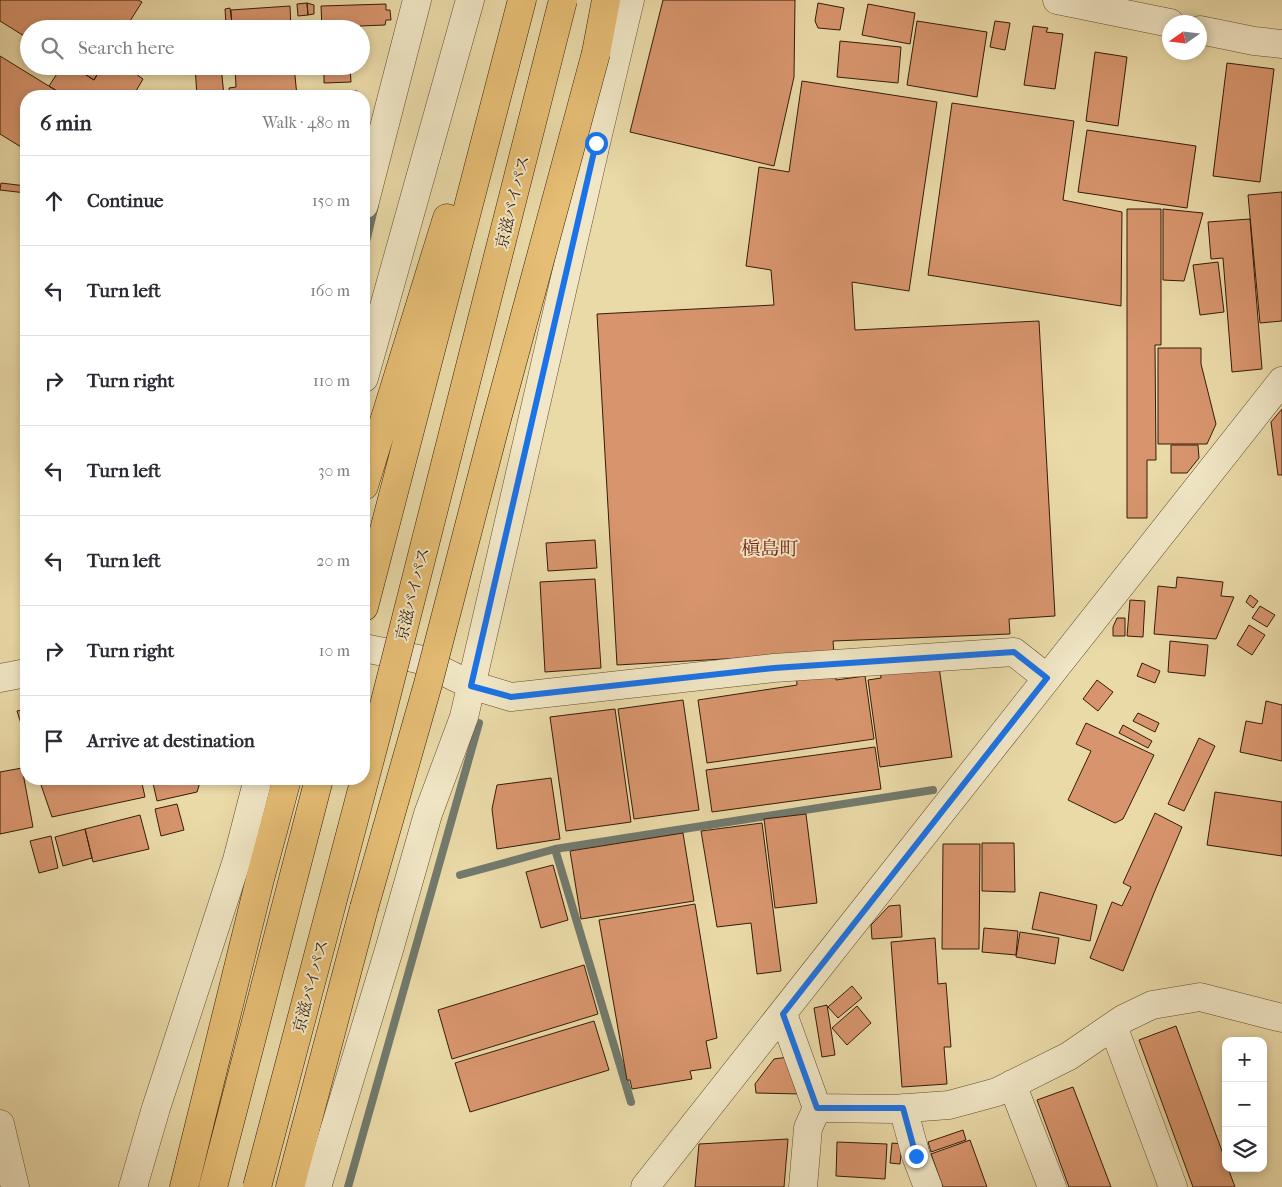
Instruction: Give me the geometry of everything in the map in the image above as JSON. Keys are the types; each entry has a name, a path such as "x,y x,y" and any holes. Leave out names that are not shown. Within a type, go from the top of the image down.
{"highway":[{"path":"370,467 453,198 509,0"},
{"path":"370,584 522,0"},
{"name":"京滋バイパス","path":"370,760 563,0"},
{"path":"290,1187 364,908 428,684 596,53 606,0"},
{"path":"184,1187 260,879 286,785"},
{"path":"213,1187 317,785"},
{"name":"京滋バイパス","path":"256,1187 363,785"},
{"path":"165,1187 168,1175 213,1069"}],"street":[{"path":"370,182 417,0"},
{"path":"370,357 470,0"},
{"path":"317,1187 428,814 464,717 630,0"},
{"path":"1057,0 1162,22"},
{"path":"1207,31 1254,41 1282,44"},
{"path":"645,1187 1282,381"},
{"path":"370,649 418,659 471,686 511,697 774,668 1014,652 1047,678"},
{"path":"0,678 20,674"},
{"path":"133,1187 156,1108 237,860 256,785"},
{"path":"817,1108 903,1108 949,1104 997,1092 1069,1056 1123,1019 1152,1005 1200,997 1282,1018"},
{"path":"783,1014 817,1108 808,1128 803,1187"},
{"path":"1113,1026 1173,1187"},
{"path":"1012,1084 1052,1187"},
{"path":"903,1108 916,1156 928,1187"},
{"path":"0,1124 14,1187"}],"building":[{"path":"0,0 138,0 142,2 131,20 20,20 20,33 0,21"},
{"path":"663,0 795,0 794,77 774,166 630,132"},
{"path":"307,3 308,15 298,16 297,4"},
{"path":"307,3 314,5 314,14 308,15"},
{"path":"818,3 844,8 840,30 818,28 815,21"},
{"path":"386,4 386,10 390,10 391,20 386,20 385,25 370,26 370,20 322,20 321,6"},
{"path":"868,4 915,13 910,44 862,35"},
{"path":"290,6 291,20 232,20 231,10"},
{"path":"230,8 232,20 226,20 225,9"},
{"path":"917,21 987,32 977,97 907,85"},
{"path":"995,21 1010,23 1005,50 990,47"},
{"path":"1033,26 1048,28 1046,32 1063,34 1055,89 1024,85"},
{"path":"840,41 901,47 898,83 837,77"},
{"path":"1095,52 1127,57 1118,126 1086,121"},
{"path":"0,56 20,68 20,75 31,75 55,90 20,90 20,146 0,134"},
{"path":"1227,63 1274,69 1260,182 1213,176"},
{"path":"56,75 86,75 94,80 97,75 137,75 143,79 137,90 55,90 49,86"},
{"path":"86,75 97,75 94,80"},
{"path":"196,75 222,75 223,90 197,90"},
{"path":"235,75 295,75 296,90 229,90 229,88 236,87"},
{"path":"324,75 351,75 351,82 324,83"},
{"path":"802,81 937,102 909,291 852,282 855,330 1039,321 1055,616 1009,619 1010,634 833,641 836,680 865,676 874,739 707,763 698,700 797,685 795,655 617,665 597,314 774,305 771,270 746,266 759,167 789,172"},
{"path":"952,103 1074,121 1063,200 1122,212 1121,306 928,275"},
{"path":"1087,130 1196,146 1187,208 1078,192"},
{"path":"1,183 20,185 20,192 0,190"},
{"path":"1282,192 1282,321 1260,323 1248,195"},
{"path":"1127,209 1161,209 1161,345 1155,345 1156,460 1147,460 1147,518 1127,518"},
{"path":"1163,209 1203,213 1184,281 1163,280"},
{"path":"1250,219 1262,369 1232,372 1223,258 1211,259 1208,222"},
{"path":"1218,262 1224,312 1200,315 1193,265"},
{"path":"1158,348 1201,348 1201,364 1216,424 1207,444 1158,444"},
{"path":"1282,409 1282,475 1278,475 1271,422"},
{"path":"1171,445 1198,445 1199,458 1187,473 1171,473"},
{"path":"595,540 597,568 548,571 546,543"},
{"path":"1177,577 1223,582 1221,596 1234,597 1216,639 1154,634 1158,586 1176,588"},
{"path":"595,579 601,668 545,672 540,582"},
{"path":"1250,595 1258,601 1253,608 1246,602"},
{"path":"1130,600 1145,601 1143,637 1127,636"},
{"path":"1260,606 1275,615 1267,627 1252,618"},
{"path":"1117,618 1125,618 1125,636 1113,636 1113,627"},
{"path":"1249,625 1265,635 1252,655 1237,645"},
{"path":"1170,641 1208,645 1205,676 1168,672"},
{"path":"938,660 952,757 880,767 868,680 881,678 880,668"},
{"path":"1142,663 1160,671 1155,683 1137,676"},
{"path":"1097,680 1113,692 1098,711 1083,699"},
{"path":"683,700 699,810 634,819 618,709"},
{"path":"1266,701 1282,705 1282,761 1240,752 1246,721 1262,724"},
{"path":"615,709 631,822 566,831 550,717"},
{"path":"1138,713 1159,723 1155,732 1133,721"},
{"path":"1086,723 1154,755 1123,819 1115,823 1068,800 1091,751 1076,744"},
{"path":"1123,725 1152,741 1148,748 1119,733"},
{"path":"1199,738 1215,746 1184,811 1168,804"},
{"path":"875,747 881,789 712,812 706,770"},
{"path":"20,768 20,785 25,785 33,827 0,834 0,772"},
{"path":"551,778 560,839 497,849 492,809 497,785"},
{"path":"41,785 142,785 145,797 52,817"},
{"path":"153,785 199,785 197,792 157,801"},
{"path":"1215,792 1282,802 1282,856 1207,845"},
{"path":"177,804 184,830 161,836 155,809"},
{"path":"1155,813 1182,827 1123,971 1090,958 1112,902 1122,906 1131,887 1123,883"},
{"path":"806,814 817,903 775,908 764,819"},
{"path":"140,815 149,849 93,862 85,829"},
{"path":"762,823 781,971 757,974 751,923 717,927 701,831"},
{"path":"85,829 92,858 63,866 55,837"},
{"path":"683,833 694,901 581,919 570,851"},
{"path":"51,836 58,868 39,873 30,841"},
{"path":"982,843 1014,843 1015,892 982,891"},
{"path":"943,844 980,844 979,949 942,949"},
{"path":"553,865 568,920 541,928 526,872"},
{"path":"1040,892 1097,905 1090,941 1032,929"},
{"path":"695,904 717,1038 706,1041 711,1068 690,1071 692,1079 632,1089 630,1080 627,1080 599,920"},
{"path":"900,905 902,937 872,939 871,925 889,906"},
{"path":"984,928 1018,931 1016,955 982,952"},
{"path":"1020,932 1059,938 1055,964 1016,957"},
{"path":"935,938 938,984 946,983 951,1047 944,1047 947,1084 902,1087 891,942"},
{"path":"584,965 598,1014 452,1059 438,1010"},
{"path":"852,986 862,998 838,1018 828,1007"},
{"path":"827,1005 835,1055 822,1057 814,1008"},
{"path":"857,1006 871,1023 847,1045 832,1028"},
{"path":"594,1021 609,1070 470,1112 455,1063"},
{"path":"1176,1026 1222,1151 1222,1172 1229,1172 1235,1187 1193,1187 1139,1040"},
{"path":"788,1057 801,1094 756,1093 755,1084 774,1059"},
{"path":"1073,1087 1111,1187 1069,1187 1037,1100"},
{"path":"963,1130 966,1140 931,1152 928,1142"},
{"path":"788,1139 784,1187 695,1187 699,1144"},
{"path":"970,1140 987,1187 943,1187 931,1154"},
{"path":"837,1142 887,1144 885,1179 836,1176"},
{"path":"892,1143 902,1144 900,1164 890,1163"}],"waterway":[{"path":"370,225 375,205"},
{"path":"348,1187 479,723"},
{"path":"460,875 555,849 933,790"},
{"path":"555,849 631,1102"}],"district":[{"name":"槇島町","path":"770,548"}],"route":[{"path":"596,143 471,686 511,697 774,668 1014,652 1047,678 783,1014 817,1108 903,1108 916,1156"}]}
